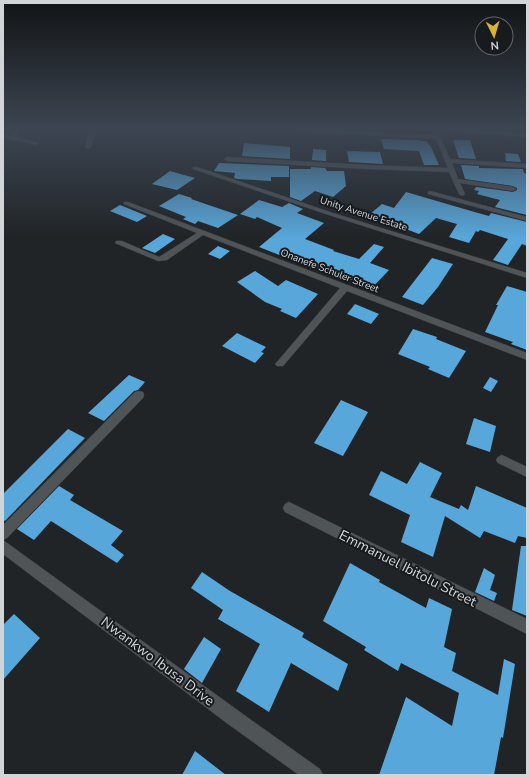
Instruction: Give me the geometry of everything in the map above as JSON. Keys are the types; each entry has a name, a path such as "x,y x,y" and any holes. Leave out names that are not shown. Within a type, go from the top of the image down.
{"street":[{"path":"338,165 450,170"},
{"path":"448,165 462,194"},
{"path":"516,165 527,166"},
{"name":"Unity Avenue Estate","path":"194,168 338,216 527,276"},
{"path":"455,180 513,189"},
{"path":"430,193 527,219"},
{"name":"Onanefe Schuler Street","path":"126,202 527,357"},
{"path":"119,243 158,259 164,258 203,232"},
{"path":"280,364 346,287"},
{"path":"3,534 139,395"},
{"path":"502,460 527,472"},
{"name":"Emmanuel Ibitolu Street","path":"289,508 527,627"},
{"name":"Nwankwo Ibusa Drive","path":"3,546 234,718 314,775"}],"building":[{"path":"218,165 289,166 289,177 271,177 271,181 237,179 234,178 235,173 214,171"},
{"path":"461,165 479,166 479,168 523,169 524,173 527,174 527,215 495,207 500,200 477,194 479,191 474,190 476,187 513,192 517,190 517,188 513,186 465,179"},
{"path":"311,167 325,168 327,171 344,171 346,186 333,197 315,191 301,201 290,197 290,169 311,169"},
{"path":"170,171 195,178 177,190 152,184"},
{"path":"406,192 489,216 491,213 527,222 527,246 522,244 508,265 493,260 508,239 480,230 478,232 476,231 469,243 449,237 457,224 436,218 419,234 390,223 392,221 370,214 382,204 394,208"},
{"path":"179,194 238,215 218,228 198,221 195,224 183,219 186,217 159,206"},
{"path":"259,200 282,207 289,203 303,209 297,213 324,223 305,239 334,250 333,251 359,259 374,244 384,247 370,263 389,270 372,288 334,273 333,275 302,264 259,247 282,228 257,217 255,219 240,214"},
{"path":"120,205 147,216 137,222 110,211"},
{"path":"163,234 175,239 155,253 142,248"},
{"path":"218,246 230,251 220,259 208,254"},
{"path":"432,258 453,264 438,287 423,305 402,297"},
{"path":"255,271 278,286 286,280 318,294 296,318 280,311 282,309 265,302 237,282"},
{"path":"507,286 527,292 527,350 511,344 513,342 485,332 498,305 496,305"},
{"path":"355,304 379,314 371,324 347,314"},
{"path":"413,329 437,337 436,339 466,351 449,378 428,369 430,367 398,354"},
{"path":"237,333 266,347 261,352 264,353 255,363 222,346"},
{"path":"129,375 145,382 104,421 88,413"},
{"path":"490,377 498,381 491,392 483,388"},
{"path":"341,400 368,412 343,456 314,443"},
{"path":"474,418 496,426 490,452 466,444"},
{"path":"68,429 85,438 5,521 3,520 3,494"},
{"path":"420,462 442,473 430,497 459,509 461,505 468,510 476,486 527,508 527,538 518,536 515,543 484,531 480,538 445,516 433,557 401,542 410,515 369,495 381,471 407,484"},
{"path":"59,486 74,495 70,500 123,531 111,545 124,555 117,563 51,521 34,540 17,529"},
{"path":"521,546 527,546 527,616 512,610"},
{"path":"350,563 380,580 379,582 426,608 429,598 452,609 444,647 456,653 452,671 498,695 504,659 515,664 503,738 501,737 494,775 379,775 406,697 452,726 459,693 401,663 398,671 364,650 366,647 323,621"},
{"path":"484,568 495,575 490,590 497,593 494,601 475,592"},
{"path":"202,572 230,591 304,633 302,637 348,664 338,691 291,663 269,712 236,691 260,644 218,619 223,610 191,588"},
{"path":"14,614 40,638 3,680 3,625"},
{"path":"204,637 221,649 202,683 184,669"},
{"path":"195,751 226,775 182,775"}]}
